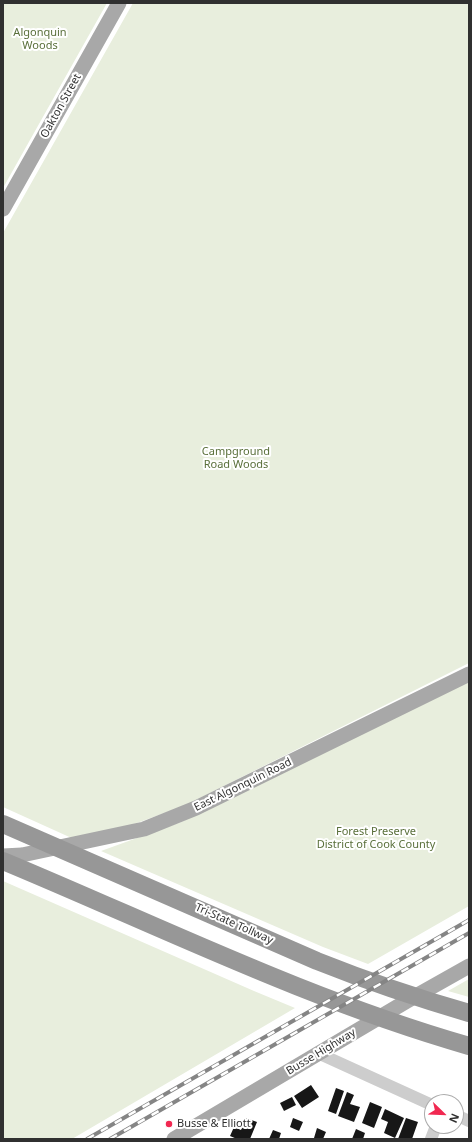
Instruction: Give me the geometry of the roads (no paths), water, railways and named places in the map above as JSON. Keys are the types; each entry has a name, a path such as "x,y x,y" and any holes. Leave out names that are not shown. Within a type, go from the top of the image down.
{"highway":[{"name":"Tri-State Tollway","path":"3,824 317,961 394,989 469,1012"},
{"path":"3,861 283,981 360,1011 439,1038 469,1046"}],"main road":[{"name":"Oakton Street","path":"3,209 119,3"},
{"name":"East Algonquin Road","path":"3,856 22,855 144,829 196,808 469,674"},
{"name":"Busse Highway","path":"174,1139 469,966"}],"street":[{"path":"320,1054 424,1100"}],"railway":[{"path":"87,1139 469,920"},
{"path":"110,1139 469,933"}],"place":[{"name":"Busse & Elliott","path":"169,1124"}],"park label":[{"name":"Algonquin Woods","path":"40,39"},
{"name":"Campground Road Woods","path":"236,458"},
{"name":"Forest Preserve District of Cook County","path":"376,838"}]}
